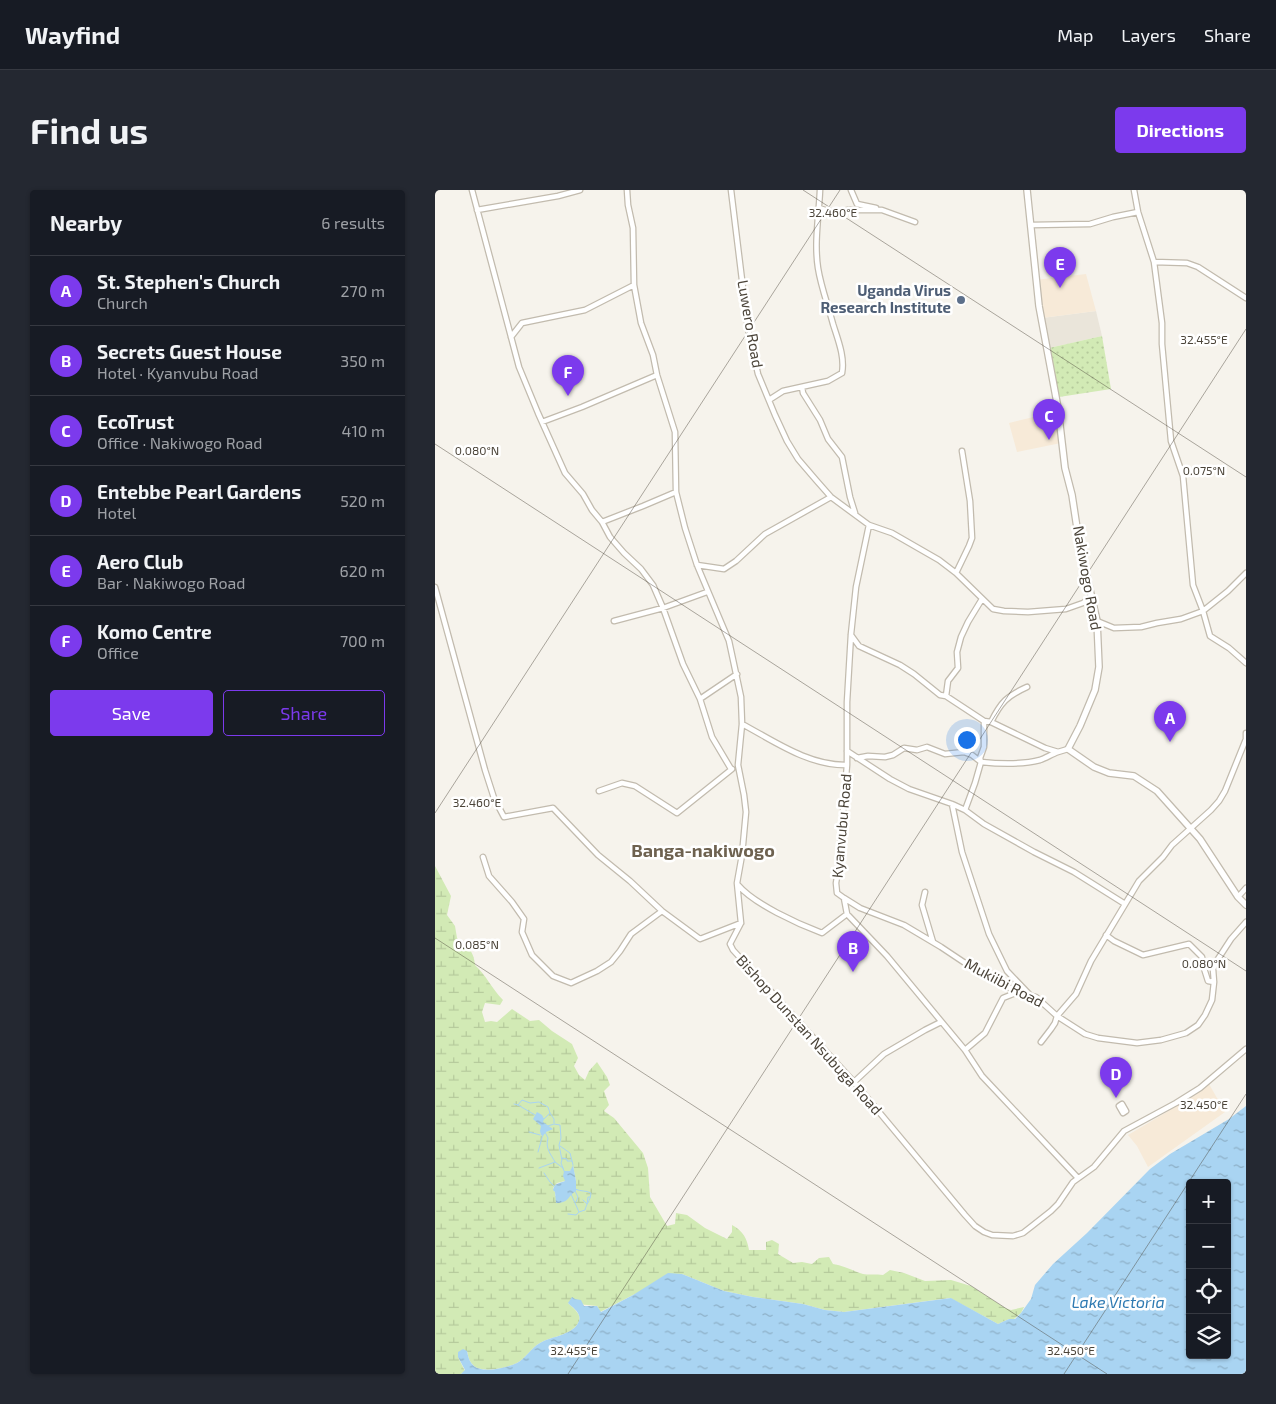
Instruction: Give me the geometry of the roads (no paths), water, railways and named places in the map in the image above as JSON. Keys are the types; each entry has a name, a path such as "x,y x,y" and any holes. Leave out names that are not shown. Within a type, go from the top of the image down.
{"street":[{"path":"472,190 526,387 565,473 583,494 610,537 641,569 653,585 683,664 700,699 712,737 731,769"},
{"path":"477,210 558,196 580,190"},
{"path":"435,587 485,770 494,798 504,816 553,808 598,855 630,881 662,911 700,939 741,923 737,883 746,812 738,766 742,724 741,697 729,641 707,592 697,564 676,492 675,432 657,375 653,355 641,323 634,286 633,228 627,190"},
{"name":"Luwero Road","path":"731,190 751,348 758,374 775,415 798,459 831,497 869,525 892,533 939,560 956,573 993,609 1028,612 1066,609 1083,603 1091,597"},
{"path":"769,400 783,391 828,381 842,373 843,364 839,342 821,283 818,266 817,239 820,190"},
{"path":"851,190 857,204 882,210 915,222"},
{"name":"Nakiwogo Road","path":"1027,190 1039,306 1058,408 1065,468 1097,621 1099,668 1095,690 1068,749"},
{"path":"1134,190 1138,212 1154,262 1162,323 1162,344 1171,441 1183,476 1193,585 1203,611 1209,636 1229,648 1246,663"},
{"path":"819,208 834,213 848,210 882,210"},
{"path":"1032,225 1090,224 1138,212"},
{"path":"1154,262 1187,263 1198,267 1246,298"},
{"path":"511,336 522,323 585,310 634,286"},
{"path":"542,422 657,375"},
{"path":"802,388 803,393 820,420 827,439 843,457 855,514"},
{"path":"956,573 972,538 970,501 962,451"},
{"path":"602,522 676,492"},
{"path":"697,564 724,569 736,561 765,534 831,497"},
{"name":"Kyanvubu Road","path":"847,914 844,898 837,892 836,883 847,765 847,702 851,634 856,587 869,525"},
{"path":"1097,621 1114,628 1141,627 1181,619 1203,611 1246,574"},
{"path":"614,621 663,608 707,592"},
{"path":"945,696 948,681 958,668 957,652 961,637 982,599"},
{"path":"851,634 859,646 900,665 939,695 945,696 984,721 991,722 1045,748 1058,752"},
{"path":"700,699 737,674"},
{"path":"991,722 997,710 1012,694 1027,687"},
{"path":"965,810 981,762 980,758 984,747 984,721"},
{"path":"742,724 817,761 831,765 847,765"},
{"path":"1041,1042 1051,1029 1057,1016 1076,994 1091,961 1139,881 1163,857 1172,844 1219,801 1225,791 1246,739 1246,732"},
{"path":"857,758 868,756 885,757 893,755 904,748 917,750 927,747 945,754 964,752 981,762 999,764 1041,760 1068,749 1094,766 1109,773 1134,776 1150,785 1200,839 1238,897 1246,904"},
{"path":"847,751 909,789 965,810 984,824 1075,872 1125,904"},
{"path":"599,791 622,783 635,786 677,813 731,769 738,766"},
{"path":"952,804 962,852 989,934 1007,971 1030,996"},
{"path":"483,857 489,876 524,919 522,932 532,955 553,976 571,983 611,962 631,934 662,911"},
{"path":"737,883 758,901 822,933 847,914 887,956 965,1050 982,1076 1078,1178"},
{"path":"1238,897 1246,888"},
{"path":"925,892 922,905 933,942"},
{"name":"Mukiibi Road","path":"844,898 859,908 904,925 983,976 1036,998 1057,1016 1077,1029 1098,1038 1137,1043 1161,1040 1185,1033 1198,1025 1205,1016 1212,1000 1213,969 1217,959 1246,922"},
{"name":"Bishop Dunstan Nsubuga Road","path":"741,923 730,944 733,950 854,1082 975,1226 993,1235 1013,1236 1023,1233 1051,1211 1078,1178 1094,1167 1124,1131 1200,1088 1246,1049"},
{"path":"1106,935 1114,941 1143,954 1189,944 1202,956 1208,980 1214,982"},
{"path":"965,1050 985,1033 1003,998 1018,992"},
{"path":"854,1082 884,1054 941,1022"}],"water":[{"name":"Lake Victoria","path":"1246,1106 1246,1374 461,1374 465,1370 458,1357 458,1352 463,1349 467,1351 468,1357 477,1368 488,1370 512,1365 520,1361 540,1343 568,1332 576,1326 580,1318 576,1310 568,1303 572,1297 581,1300 584,1306 597,1306 601,1312 668,1273 682,1274 724,1291 803,1304 825,1310 844,1312 951,1298 998,1324 1009,1319 1015,1319 1031,1299 1035,1285 1053,1264 1087,1233 1150,1169 1170,1154 1229,1119"},
{"path":"537,1112 542,1115 543,1122 553,1129 546,1132 543,1136 540,1131 541,1126 533,1119"},
{"path":"573,1165 576,1191 566,1201 556,1203 553,1190 557,1184 565,1181 564,1171 570,1171"}],"waterway":[{"path":"518,1105 522,1100 530,1103 539,1102 548,1107 550,1113 544,1119"},
{"path":"514,1104 535,1115"},
{"path":"550,1113 554,1123"},
{"path":"548,1126 560,1125 561,1138 559,1145 563,1168"},
{"path":"529,1132 540,1135"},
{"path":"545,1132 548,1138 548,1148 555,1162"},
{"path":"538,1152 543,1134"},
{"path":"560,1146 570,1153 572,1161"},
{"path":"562,1158 572,1161 573,1165"},
{"path":"539,1168 555,1162 564,1171"},
{"path":"544,1173 554,1186"},
{"path":"575,1189 591,1193 585,1210 579,1212"},
{"path":"575,1191 578,1197 576,1202"},
{"path":"568,1214 576,1215 579,1212 571,1194"},
{"path":"583,1200 587,1204 588,1197 590,1197"}],"place":[{"name":"Aero Club","path":"1060,288"},
{"name":"Uganda Virus Research Institute","path":"961,300"},
{"name":"Komo Centre","path":"568,396"},
{"name":"EcoTrust","path":"1049,440"},
{"name":"St. Stephen's Church","path":"1170,742"},
{"name":"Secrets Guest House","path":"853,972"},
{"name":"Entebbe Pearl Gardens","path":"1116,1098"}],"district":[{"name":"Banga-nakiwogo","path":"703,851"}]}
